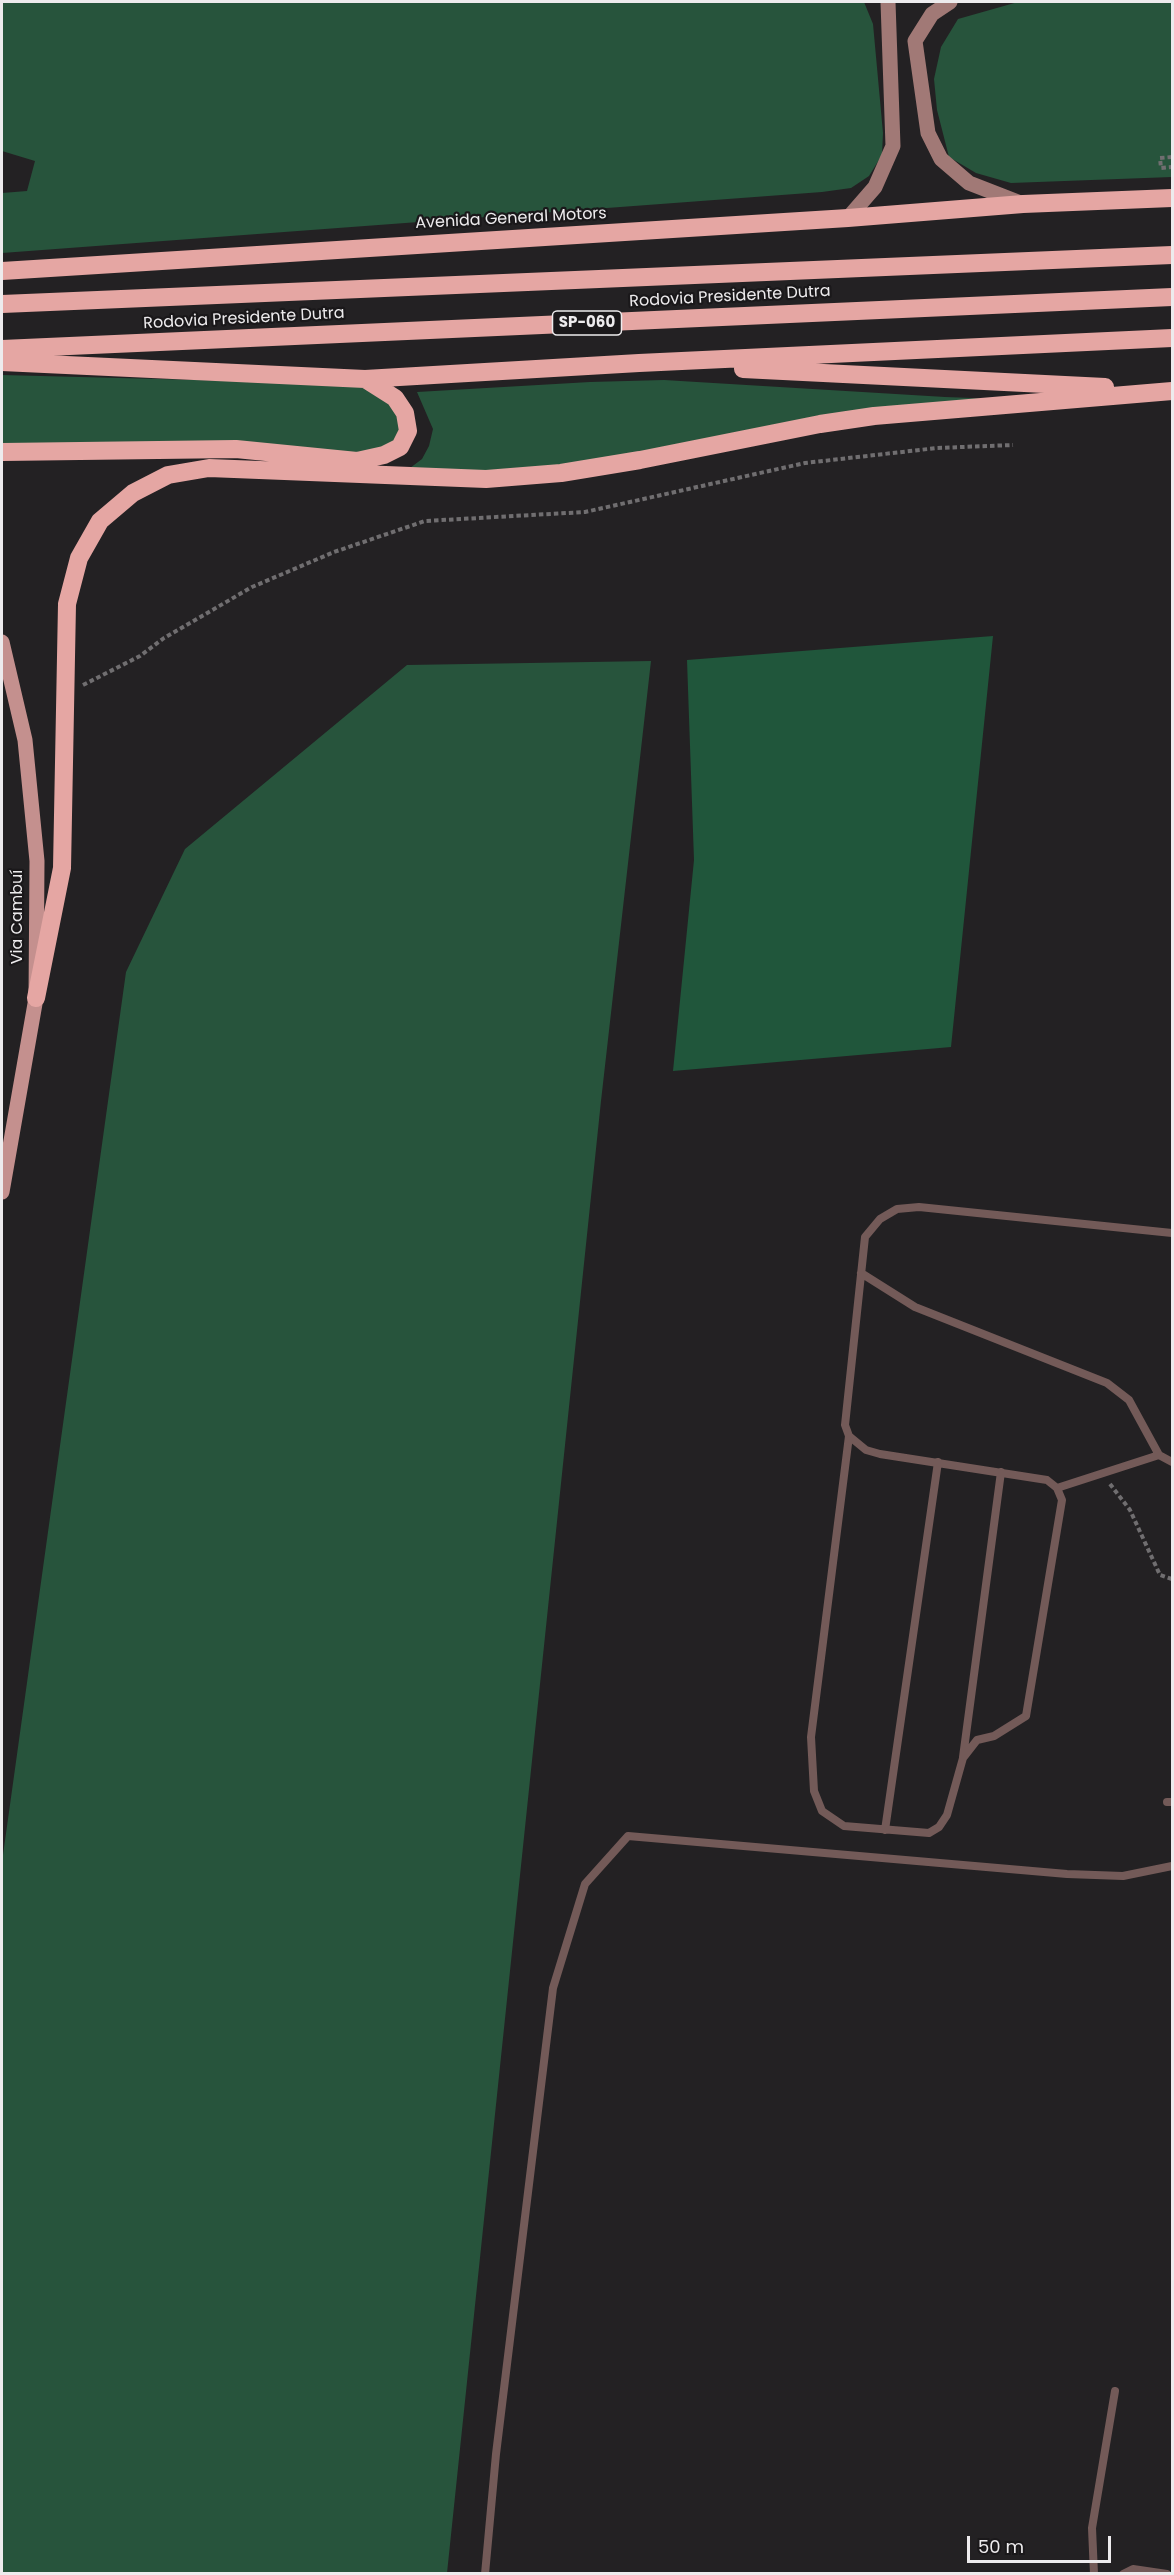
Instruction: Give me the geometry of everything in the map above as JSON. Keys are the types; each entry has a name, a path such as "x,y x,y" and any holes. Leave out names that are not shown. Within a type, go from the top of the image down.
{"highway":[{"name":"Avenida General Motors","path":"2,271 848,218 1023,204 1173,198"},
{"name":"Rodovia Presidente Dutra","path":"2,304 1173,255"},
{"name":"Rodovia Presidente Dutra","path":"2,349 1173,297"},
{"path":"2,362 366,379 639,363 1173,338"},
{"path":"639,363 1173,391"},
{"path":"2,452 236,449 357,461 384,455 400,447 408,431 405,413 395,398 366,379"},
{"path":"36,998 62,868 67,604 79,558 100,521 133,493 168,475 209,468 486,479 539,474 640,460 820,424 874,416 1173,391"}],"main road":[{"path":"950,2 932,14 915,41 928,133 941,159 969,183 1023,204"},
{"path":"848,218 875,187 893,146 885,5"},
{"name":"Via Cambuí","path":"2,642 25,740 37,861 36,998 2,1192"}],"lane":[{"path":"963,1758 977,1740 994,1736 1026,1716 1062,1500 1058,1488 1047,1480 866,1450 855,1444 849,1436 845,1425 865,1237 880,1219 897,1209 919,1207 1173,1233"},
{"path":"861,1274 915,1307 1107,1383 1129,1400 1160,1455 1173,1462"},
{"path":"849,1436 811,1737 814,1791 822,1811 844,1826 929,1833 939,1827 947,1815 963,1758 1001,1472"},
{"path":"1058,1488 1160,1455"},
{"path":"885,1830 938,1462"},
{"path":"485,2574 496,2454 553,1988 585,1884 628,1836 1067,1874 1123,1876 1173,1866"},
{"path":"1094,2574 1092,2528 1115,2391"},
{"path":"1123,2574 1133,2569 1167,2574"}],"path":[{"path":"1173,157 1160,158 1161,168 1173,167"},
{"path":"66,693 140,656 164,638 252,586 334,552 425,521 585,512 805,463 937,448 1013,445"},
{"path":"1103,1474 1130,1510 1160,1575 1173,1579"}],"green space":[{"path":"2,2 864,2 873,24 883,133 882,155 869,176 851,188 822,192 2,253 2,193 27,191 35,161 2,151"},
{"path":"1018,2 1172,2 1172,177 1011,183 976,173 949,157 937,110 934,79 941,47 958,19"},
{"path":"2,375 314,383 365,379 395,398 408,431 384,455 2,445"},
{"path":"664,380 1026,400 629,459 484,476 410,468 422,459 429,446 433,429 417,392"},
{"path":"993,636 951,1047 673,1071 694,860 687,660"},
{"path":"651,661 601,1101 447,2573 2,2573 2,1862 126,972 185,849 407,665"}]}
